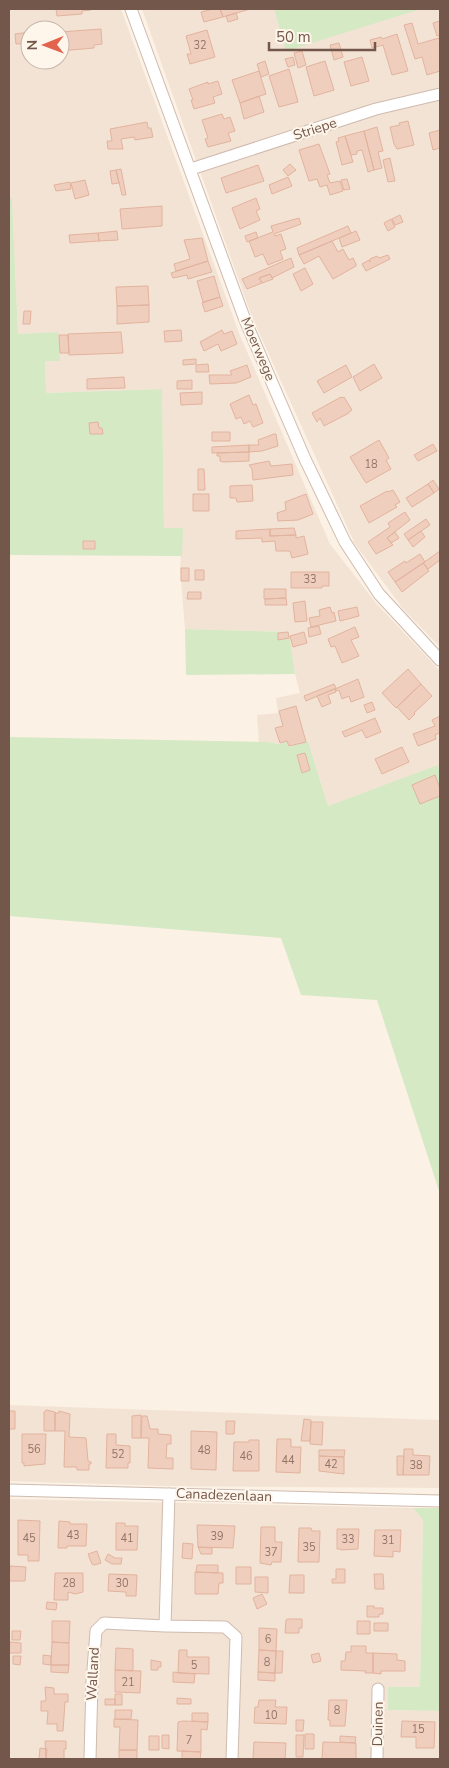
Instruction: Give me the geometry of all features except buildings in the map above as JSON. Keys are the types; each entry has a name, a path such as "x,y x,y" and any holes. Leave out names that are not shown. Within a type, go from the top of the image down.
{"street":[{"name":"Moerwege","path":"131,9 245,320 305,460 345,542 379,594 440,660"},
{"name":"Striepe","path":"191,169 376,109 440,94"},
{"name":"Canadezenlaan","path":"9,1490 440,1501"},
{"path":"165,1626 169,1494"},
{"name":"Walland","path":"90,1759 92,1682 96,1631 104,1623 225,1627 236,1637 232,1759"},
{"name":"Duinen","path":"377,1759 378,1689"}],"shaded area":[{"path":"9,9 121,9 239,333 330,544 376,603 440,671 440,773 438,766 328,806 308,741 288,747 286,742 280,744 259,742 257,715 278,713 276,698 300,693 295,674 289,632 185,629 180,568 183,528 164,528 162,389 46,393 45,361 58,332 18,334 12,199 9,199"},
{"path":"142,9 274,9 286,50 421,9 440,9 440,647 404,610 355,544 252,317"},
{"path":"9,1405 440,1420 440,1488 166,1486 9,1481"},
{"path":"9,1499 413,1508 423,1519 420,1687 388,1710 440,1711 440,1759 9,1759"}],"green space":[{"path":"274,9 421,9 286,51"},
{"path":"12,198 18,334 58,332 60,361 45,361 46,393 162,389 164,528 183,528 182,556 9,555 9,199"},
{"path":"185,629 289,632 295,674 186,675"},
{"path":"9,737 266,742 279,744 287,742 289,747 308,741 328,806 438,765 440,773 440,1194 377,1000 301,995 281,938 9,916"},
{"path":"413,1508 440,1508 440,1711 388,1710 388,1687 420,1687 423,1520"}]}
